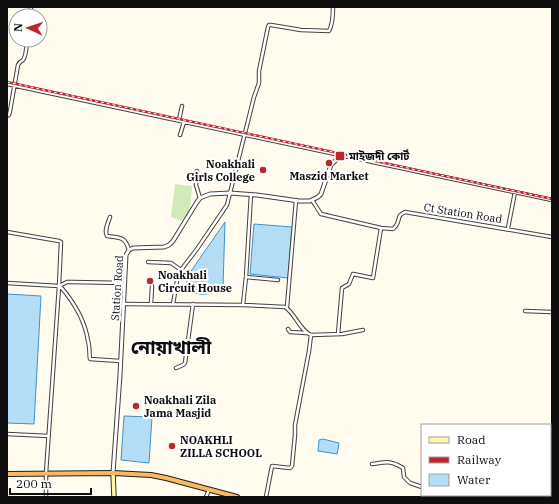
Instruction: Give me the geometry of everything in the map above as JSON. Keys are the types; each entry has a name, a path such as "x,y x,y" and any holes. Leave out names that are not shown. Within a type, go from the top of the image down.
{"highway":[{"path":"7,474 112,473 151,475 237,497"}],"main road":[{"path":"112,473 114,497"}],"street":[{"path":"173,304 177,281 181,270 227,205 254,97 259,83 259,71 268,26 271,25 301,30 329,31 331,27 333,7"},
{"path":"7,116 10,112 18,64 24,59 26,48"},
{"path":"7,84 552,200"},
{"path":"179,120 182,106"},
{"path":"180,135 184,122"},
{"path":"197,171 196,185 200,198 210,194 230,193 310,201 321,194 331,166 340,156"},
{"path":"508,228 515,192"},
{"path":"243,304 251,194"},
{"name":"Station Road","path":"112,473 126,256 129,250 133,248 164,247 169,245 200,198"},
{"path":"266,497 272,466 290,468 292,466 295,425 309,351 310,337 286,307 296,200"},
{"path":"312,200 321,214 381,228 373,278 353,274 349,284 342,288 338,334"},
{"name":"Ct Station Road","path":"381,228 392,229 398,224 398,218 401,214 405,212 552,236"},
{"path":"110,217 106,230 107,236 124,239 129,250"},
{"path":"7,232 60,241 59,286 46,473 46,497"},
{"path":"148,262 171,263 181,270"},
{"path":"246,277 278,280"},
{"path":"7,283 59,286 67,282 125,283"},
{"path":"59,286 81,316 88,340 90,359 120,361"},
{"path":"151,304 152,286"},
{"path":"124,304 243,304 286,307"},
{"path":"176,368 184,363 193,304"},
{"path":"525,311 552,312"},
{"path":"288,329 290,332 306,333"},
{"path":"310,337 363,330"},
{"path":"7,434 49,436"},
{"path":"372,464 390,462 398,465 403,468 404,477 410,483 421,487"},
{"path":"206,497 209,489"}],"green space":[{"path":"175,184 192,186 190,211 182,221 171,217"}],"water":[{"path":"225,222 223,287 218,291 202,294 198,294 187,289 187,277"},
{"path":"254,224 292,227 288,278 250,274"},
{"path":"7,294 41,296 34,424 7,423"},
{"path":"124,416 152,417 149,463 121,460"},
{"path":"323,439 339,443 337,454 318,451 319,440"}],"railway":[{"path":"7,82 552,199"}],"place":[{"name":"মাইজদী কোর্ট","path":"340,156"},
{"name":"Maszid Market","path":"329,163"},
{"name":"Noakhali Girls College","path":"263,170"},
{"name":"Noakhali Circuit House","path":"150,281"},
{"name":"Noakhali Zila Jama Masjid","path":"136,406"},
{"name":"NOAKHLI ZILLA SCHOOL","path":"172,446"}],"district":[{"name":"নোয়াখালী","path":"171,347"}]}
